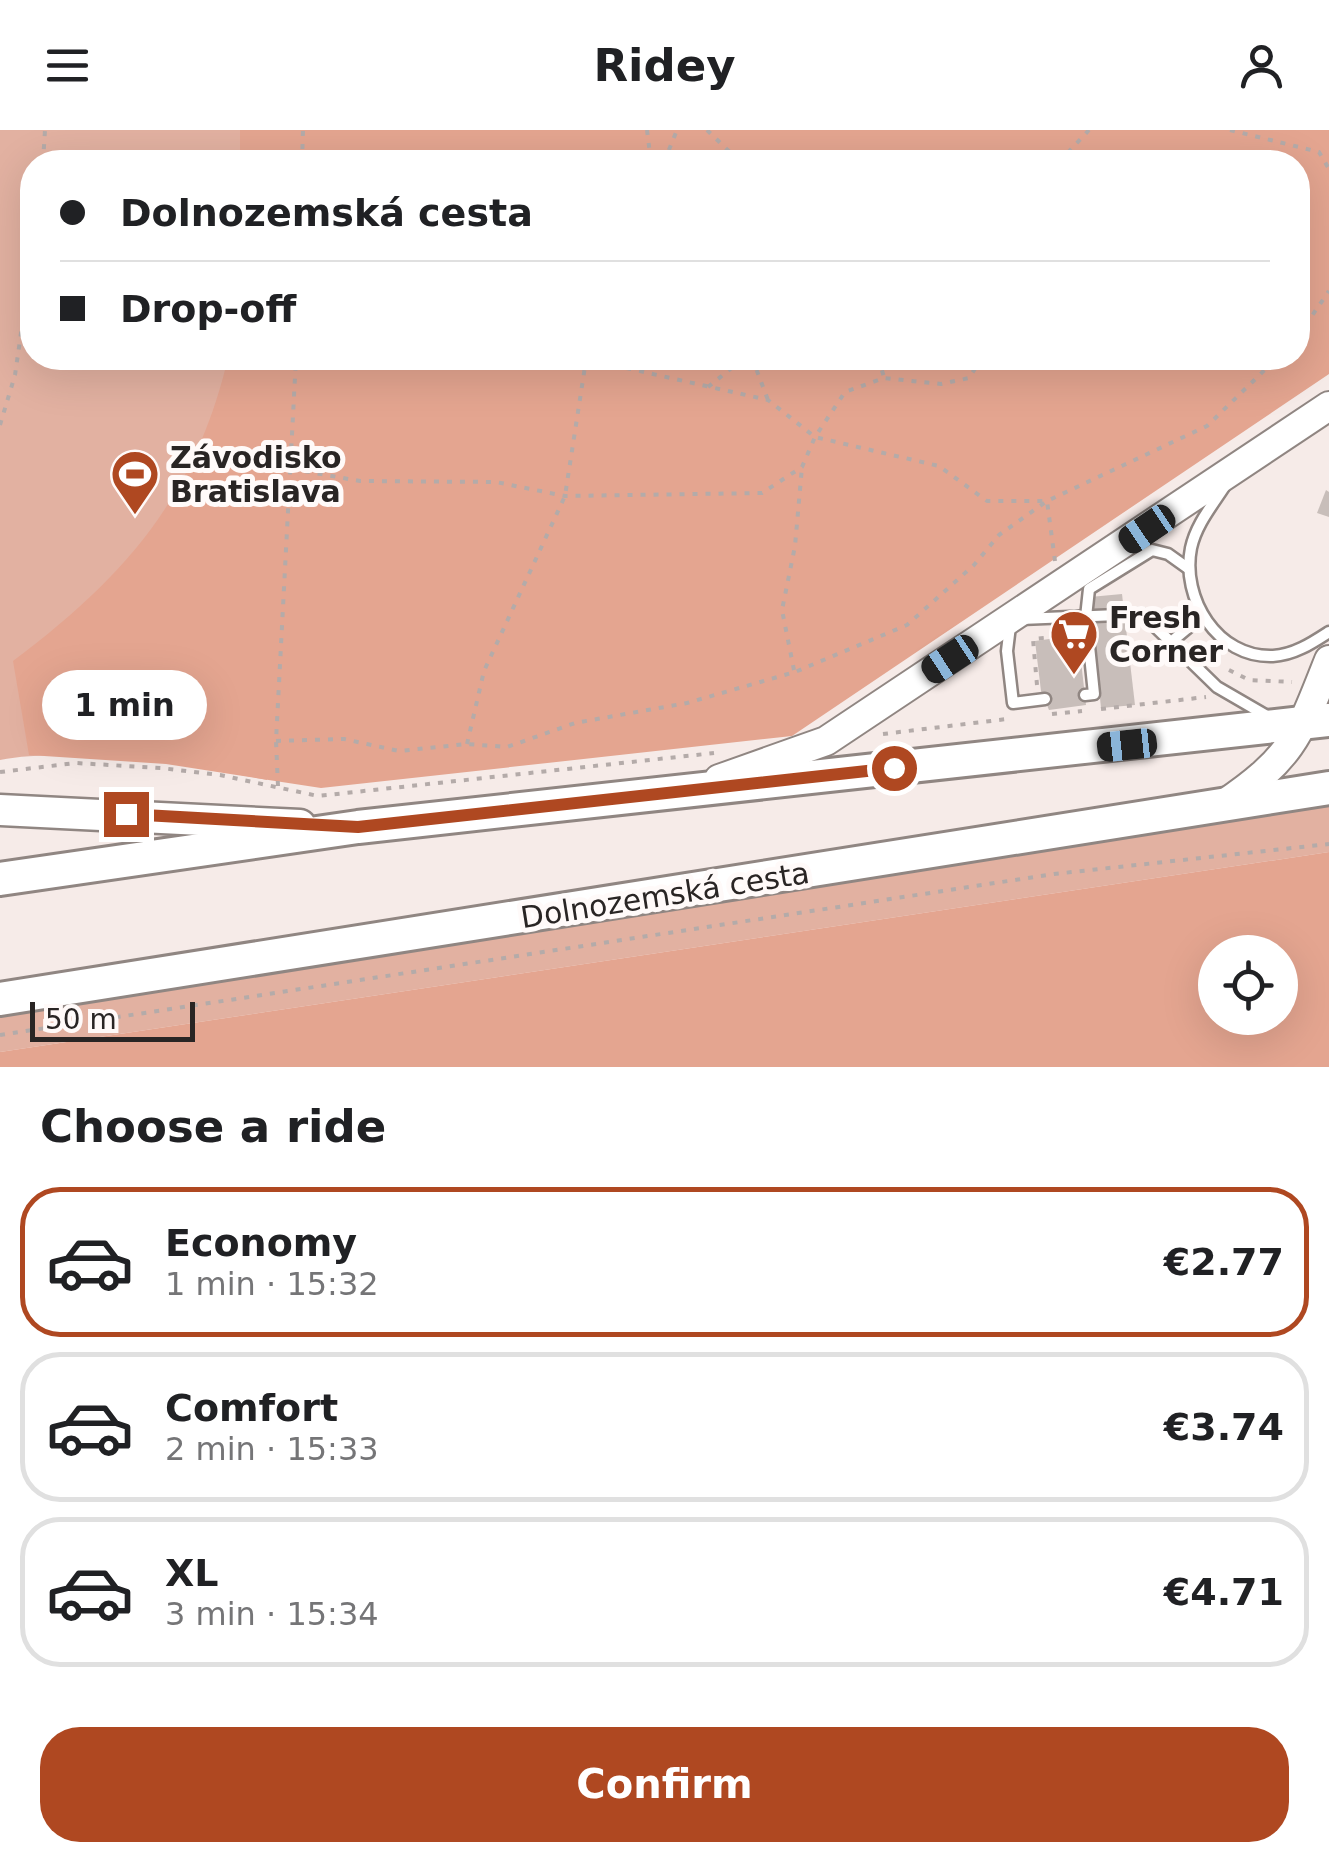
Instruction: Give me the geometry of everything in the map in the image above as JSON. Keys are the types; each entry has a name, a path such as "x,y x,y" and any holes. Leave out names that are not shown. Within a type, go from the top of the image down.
{"main road":[{"path":"0,878 358,827 696,787 1304,724"},
{"name":"Dolnozemská cesta","path":"0,999 1329,788"},
{"path":"0,810 358,827"}],"street":[{"path":"696,787 826,740 1329,406"},
{"path":"1218,808 1274,768 1304,724 1324,672"}],"lane":[{"path":"1236,470 1201,522 1189,569 1202,616 1230,642 1270,656 1297,650 1329,632"},
{"path":"1084,695 1094,694 1086,617 1089,588 1138,556 1161,552 1189,569"},
{"path":"1042,700 1014,703 1007,652 1011,619 1142,614 1217,687 1266,715 1304,724"},
{"path":"1171,642 1202,616"}],"path":[{"path":"707,130 729,150"},
{"path":"1070,150 1089,130"},
{"path":"1230,130 1319,152 1329,169"},
{"path":"1310,319 1329,291"},
{"path":"0,425 15,376 20,341"},
{"path":"278,786 276,741 296,370"},
{"path":"467,744 484,671 565,496 583,370"},
{"path":"636,370 768,400 815,437 939,466 987,500 1047,501"},
{"path":"708,387 729,370"},
{"path":"757,370 768,400"},
{"path":"882,370 884,378"},
{"path":"795,672 782,610 795,546 802,467 815,437 845,392 884,378 941,384 969,378 974,370"},
{"path":"276,741 344,738 400,751 467,744 508,747 575,722 686,703 795,672 908,625 974,565 999,536 1047,501 1208,426 1265,370"},
{"path":"292,469 360,481 496,482 565,496 762,493 802,467"},
{"path":"1047,501 1058,588"},
{"path":"1042,700 1032,639 1079,634"},
{"path":"1229,670 1250,680 1324,672"},
{"path":"0,772 76,762 220,775 318,796 729,752"},
{"path":"0,1035 1054,874 1329,844"}],"shaded area":[{"name":"Závodisko Bratislava","path":"0,130 283,130 282,150 20,150 20,370 275,370 267,780 169,763 97,756 0,760"},
{"path":"240,130 1329,130 1329,374 792,736 321,788 166,764 29,755 13,661 89,598 150,530 196,452 225,370 1310,370 1310,150 240,150"},
{"path":"1329,803 1329,852 0,1052 0,1014"},
{"path":"1329,852 1329,1067 0,1067 0,1052"}],"building":[{"path":"1326,490 1329,492 1329,517 1317,513"},
{"path":"1122,594 1135,705 1101,708 1090,597"},
{"path":"1078,635 1086,705 1049,710 1041,691 1035,641"}],"place":[{"name":"Závodisko Bratislava","path":"135,516"},
{"name":"Fresh Corner","path":"1074,676"}],"route":[{"path":"126,814 242,824 358,827 894,768"}]}
